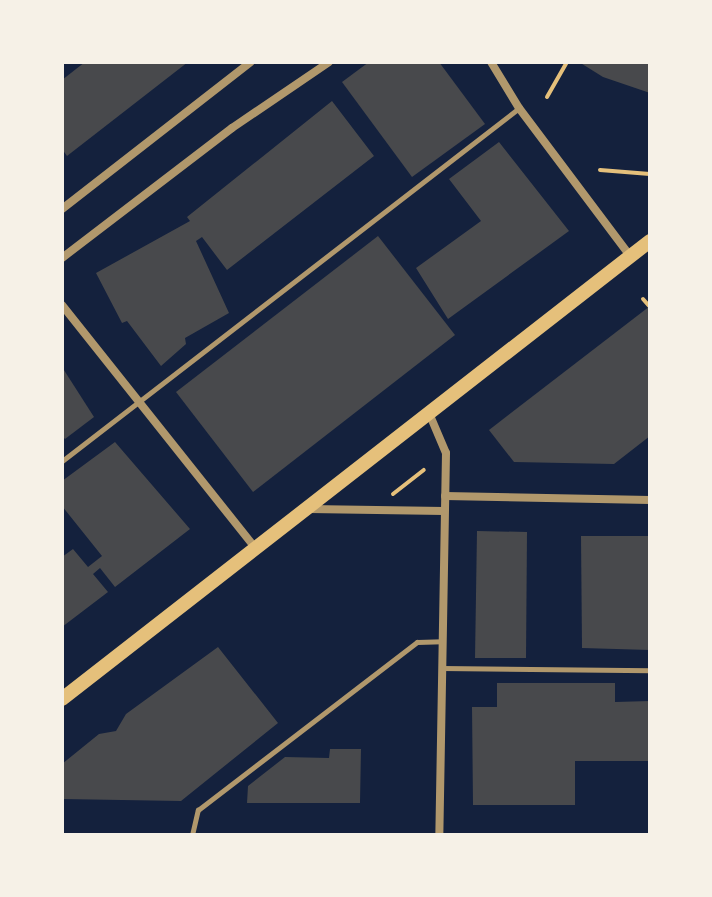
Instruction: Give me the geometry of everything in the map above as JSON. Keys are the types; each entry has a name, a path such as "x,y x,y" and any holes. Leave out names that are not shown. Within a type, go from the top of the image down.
{"main road":[{"path":"62,699 650,241"}],"street":[{"path":"62,209 251,62"},
{"path":"62,258 232,128 329,62"},
{"path":"491,62 519,108 630,256"},
{"path":"62,305 255,548"},
{"path":"429,413 446,453 439,835"},
{"path":"445,496 650,500"},
{"path":"307,509 444,511"}],"lane":[{"path":"62,461 519,108"},
{"path":"192,835 198,810 417,642 442,641"},
{"path":"441,668 650,670"}],"path":[{"path":"547,97 567,62"},
{"path":"600,170 650,174"},
{"path":"643,299 649,306"},
{"path":"391,496 424,470"}],"building":[{"path":"85,62 188,62 67,156 62,149 62,80"},
{"path":"369,62 439,62 485,124 412,177 342,82"},
{"path":"579,62 650,62 650,93 603,77"},
{"path":"332,101 374,156 227,270 202,237 196,241 229,313 185,338 186,344 161,366 127,321 122,323 96,273 190,221 187,217"},
{"path":"499,142 569,231 448,319 416,268 481,221 449,179"},
{"path":"378,236 455,335 253,492 176,392"},
{"path":"650,306 650,436 614,464 514,462 489,430"},
{"path":"62,367 94,417 65,439 62,436"},
{"path":"115,442 190,529 115,587 100,568 93,574 108,592 62,627 62,557 73,549 88,567 102,556 62,506 62,481"},
{"path":"477,531 527,532 526,658 475,658"},
{"path":"581,536 650,536 650,650 582,648"},
{"path":"218,647 278,723 181,801 62,799 62,764 99,734 116,731 126,714"},
{"path":"497,683 615,683 615,702 650,701 650,761 575,761 575,805 473,805 472,707 497,707"},
{"path":"330,749 361,749 360,803 247,803 248,786 285,757 329,758"}]}
